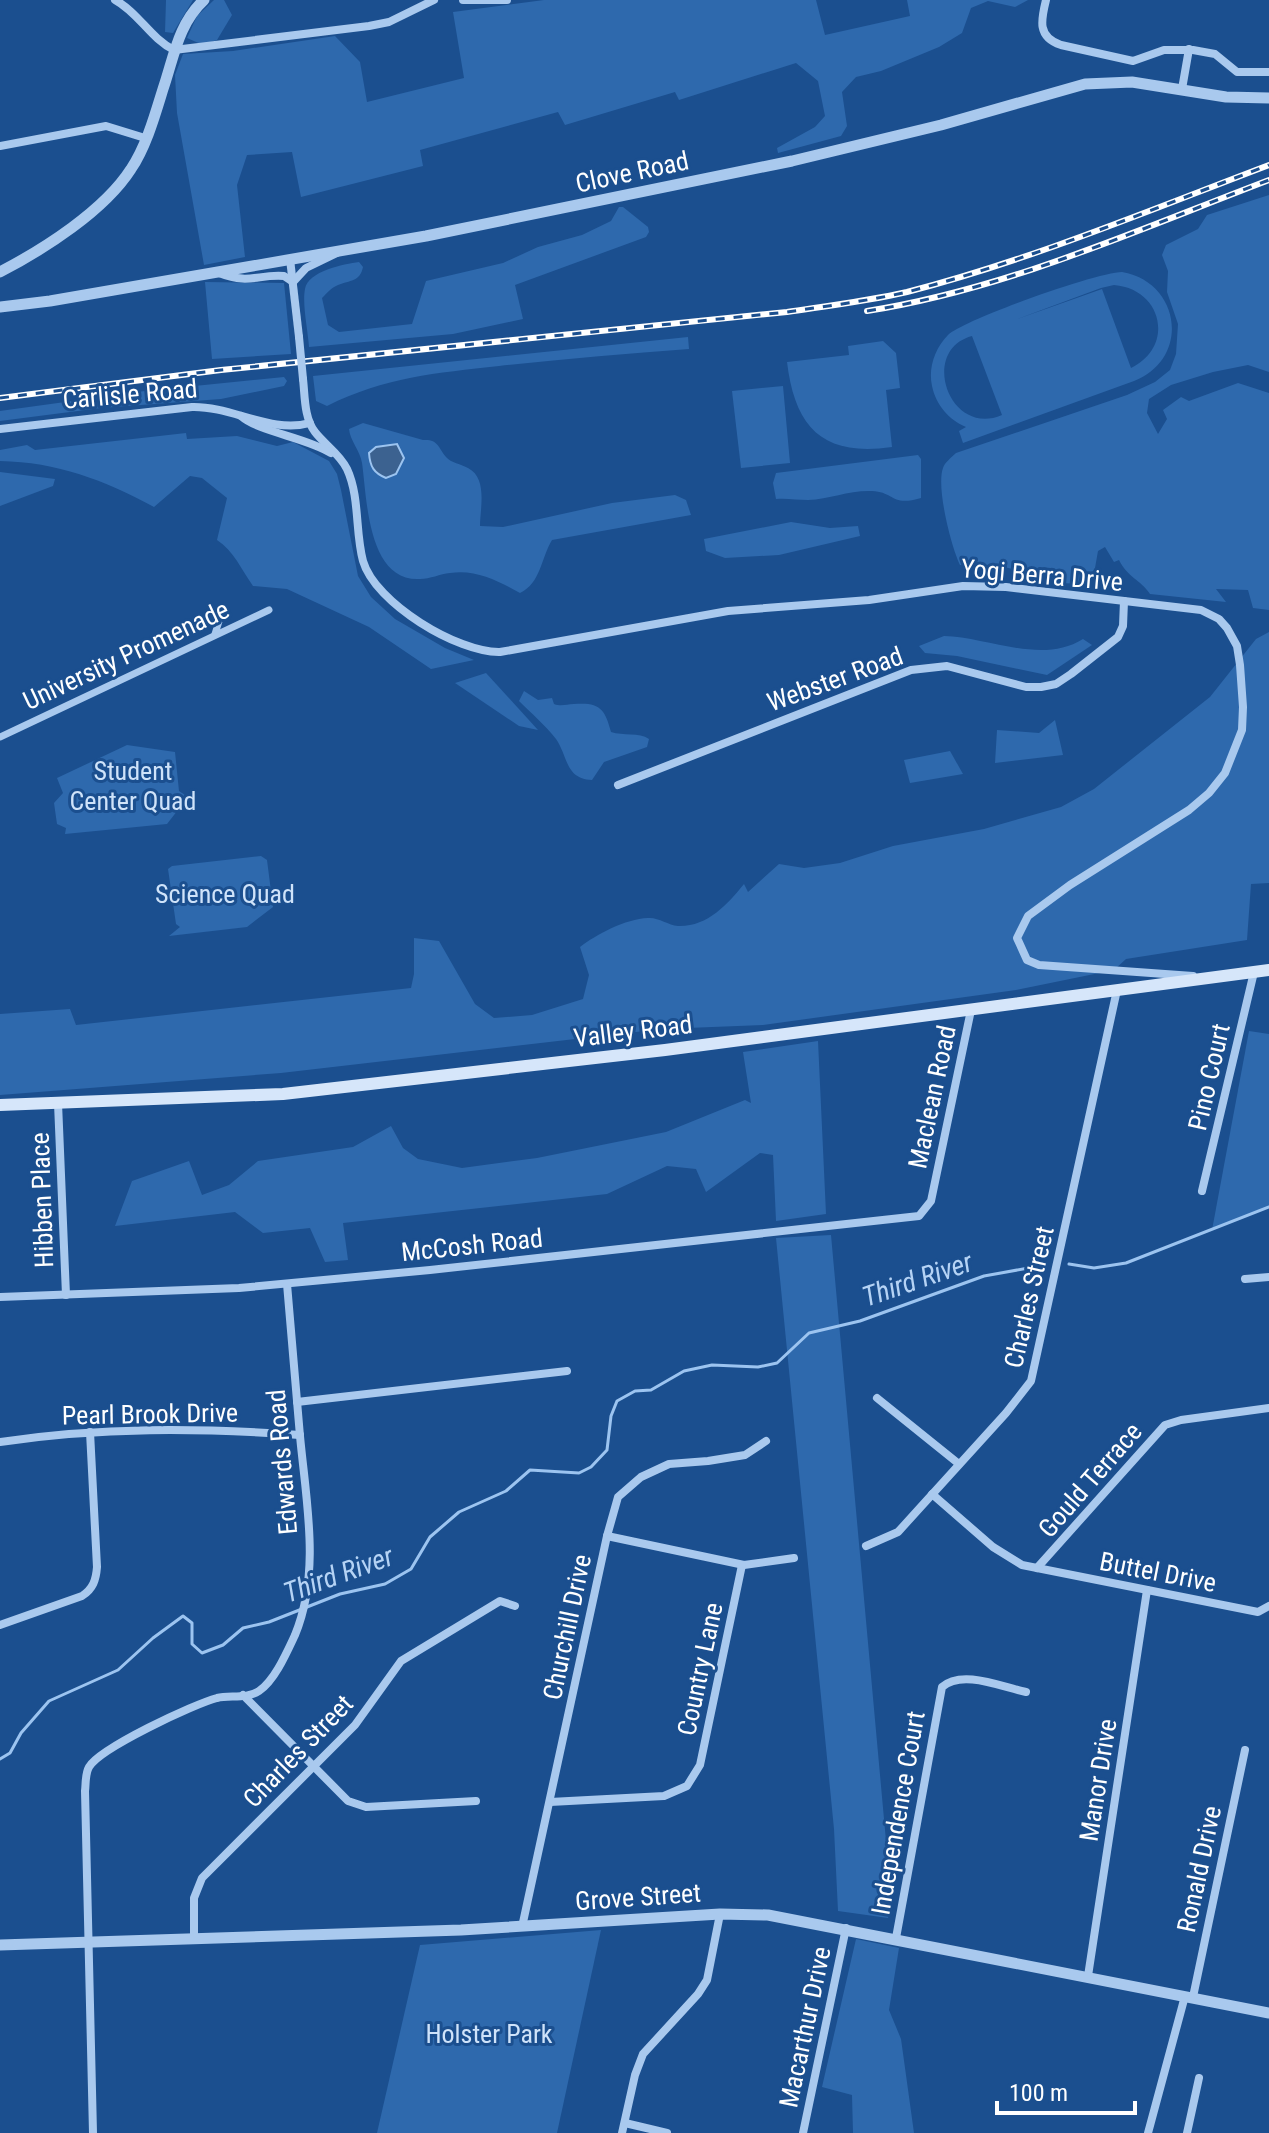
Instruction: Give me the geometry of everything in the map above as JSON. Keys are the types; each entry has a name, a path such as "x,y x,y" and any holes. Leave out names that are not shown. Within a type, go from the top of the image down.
{"main road":[{"name":"Valley Road","path":"0,1105 283,1094 665,1050 1269,970"}],"street":[{"path":"115,0 141,20 159,42 174,50 369,26 389,22 434,0"},
{"path":"0,272 47,244 101,202 133,167 186,21 204,0"},
{"path":"463,0 507,0"},
{"path":"1046,0 1041,26 1052,42 1133,61 1164,50 1189,49 1215,54 1237,72 1269,72"},
{"path":"1182,89 1189,49"},
{"name":"Clove Road","path":"0,307 50,301 520,218 839,151 1085,84 1116,81 1226,97 1269,98"},
{"path":"0,146 106,126 145,138"},
{"path":"293,282 306,268 340,250"},
{"path":"290,259 310,423"},
{"path":"215,272 234,279 284,276 293,282"},
{"name":"Carlisle Road","path":"0,429 205,406 289,427 310,423"},
{"path":"237,413 250,424 314,444 343,463"},
{"name":"Yogi Berra Drive","path":"310,423 343,463 351,483 363,560 375,584 401,609 473,649 500,652 728,611 869,600 963,586 1006,587 1201,610 1213,615 1227,628 1237,646 1243,707 1242,730 1235,752 1218,783 1200,801 1070,885 1028,916 1017,938 1027,960 1039,965 1211,978"},
{"name":"Webster Road","path":"618,785 911,670 947,666 1026,687 1056,684 1118,637 1123,626 1124,601"},
{"name":"University Promenade","path":"0,737 269,610"},
{"path":"214,635 220,618"},
{"name":"Pino Court","path":"1202,1191 1254,972"},
{"name":"Charles Street","path":"866,1546 898,1532 1031,1381 1117,990"},
{"name":"Maclean Road","path":"933,1192 971,1010"},
{"name":"Hibben Place","path":"58,1103 66,1295"},
{"name":"McCosh Road","path":"0,1297 287,1284 919,1216 928,1207 933,1192"},
{"path":"1245,1279 1269,1277"},
{"name":"Edwards Road","path":"89,1942 85,1791 89,1767 107,1750 215,1698 255,1693 267,1683 293,1639 307,1596 310,1548 287,1284"},
{"path":"297,1402 567,1371"},
{"path":"877,1398 959,1464"},
{"name":"Gould Terrace","path":"1037,1568 1165,1425 1269,1408"},
{"name":"Pearl Brook Drive","path":"0,1442 90,1432 183,1429 300,1435"},
{"path":"0,1625 82,1596 94,1584 97,1567 90,1432"},
{"name":"Churchill Drive","path":"522,1927 618,1497 641,1477 669,1464 745,1455 766,1441"},
{"name":"Buttel Drive","path":"932,1494 1014,1563 1258,1612 1269,1606"},
{"path":"607,1536 742,1565 794,1558"},
{"name":"Country Lane","path":"550,1802 664,1796 680,1790 692,1779 700,1765 742,1565"},
{"name":"Manor Drive","path":"1088,1976 1147,1590"},
{"name":"Charles Street","path":"194,1939 194,1898 202,1878 367,1711 401,1661 500,1601 515,1606"},
{"name":"Independence Court","path":"896,1938 942,1687 951,1680 966,1679 1026,1692"},
{"path":"243,1695 341,1796 360,1806 476,1801"},
{"name":"Ronald Drive","path":"1148,2133 1189,1996 1245,1750"},
{"path":"667,2133 624,2128 635,2075 643,2054 707,1980 720,1914"},
{"name":"Grove Street","path":"0,1945 522,1927 720,1914 768,1915 1269,2013"},
{"name":"Macarthur Drive","path":"803,2133 846,1928"},
{"path":"89,1942 93,2133"},
{"path":"1187,2133 1199,2078"}],"green space":[{"path":"166,0 193,0 173,33 165,32"},
{"path":"214,0 224,0 232,15 217,40 203,45 187,38 197,16"},
{"path":"544,0 816,0 825,35 910,16 907,0 1028,0 1015,7 988,1 971,8 962,33 939,47 881,71 856,77 842,92 847,126 841,136 778,153 777,148 815,127 825,116 818,81 796,63 679,100 675,92 565,125 558,112 420,150 423,166 301,197 292,152 247,155 237,185 245,257 204,265 177,113 175,75 183,54 233,51 335,36 360,62 367,102 464,78 453,12"},
{"path":"1269,195 1269,372 1248,365 1171,385 1149,399 1147,413 1158,434 1167,419 1163,410 1181,397 1189,401 1238,383 1269,393 1269,610 1253,608 1248,590 1216,589 1226,602 1150,594 1119,560 1114,562 1105,547 1098,551 1095,568 1087,582 1076,584 999,566 960,565 949,531 941,488 943,468 947,462 956,453 1127,395 1155,382 1170,370 1176,354 1178,324 1167,292 1168,271 1162,255 1166,245 1198,229 1207,215"},
{"path":"619,207 648,227 646,237 515,285 523,319 453,334 309,347 304,295 308,283 319,273 359,262 363,267 357,278 336,286 322,298 328,325 339,332 412,324 426,281 503,263 538,247 582,235 611,221"},
{"path":"1122,272 1142,279 1157,290 1167,305 1172,322 1171,339 1164,356 1152,370 1134,381 963,443 959,431 966,427 944,411 932,386 932,365 943,340 959,328 1004,308","holes":["1114,285 1131,289 1144,297 1153,307 1157,320 1158,334 1154,347 1145,359 1131,368 1102,289 1012,321 1101,288","972,336 1002,415 983,419 968,414 955,404 947,389 944,373 947,357 956,344"]},
{"path":"205,282 284,283 291,354 212,359"},
{"path":"688,337 689,349 432,374 369,388 327,406 316,401 313,376"},
{"path":"883,341 896,353 900,388 886,390 892,447 868,449 831,442 817,433 797,405 787,362 849,355 848,346"},
{"path":"284,377 287,381 284,386 221,399 101,408 0,421 0,411 145,391"},
{"path":"783,386 790,463 741,468 732,391"},
{"path":"363,423 432,441 448,459 474,473 482,494 480,526 503,527 612,503 675,495 686,500 691,515 552,540 536,577 520,593 478,574 460,572 420,579 402,576 389,567 373,535 362,463 349,429"},
{"path":"186,433 187,439 237,436 277,446 293,442 329,461 337,474 358,576 371,597 395,619 445,648 474,660 431,669 369,627 287,589 253,586 233,555 217,540 227,498 202,478 190,476 154,507 80,474 41,465 0,461 0,450 27,445 35,450"},
{"path":"918,455 921,459 921,498 904,501 872,491 808,500 776,499 773,483 776,473"},
{"path":"0,472 55,479 53,486 0,506"},
{"path":"791,522 830,528 858,526 860,536 779,555 725,558 706,551 704,539"},
{"path":"1269,632 1269,883 1251,884 1247,940 1126,959 1114,970 1016,990 763,1025 662,1029 281,1073 0,1095 0,1014 70,1009 76,1025 411,988 414,938 439,941 475,1004 494,1018 532,1015 583,999 589,975 580,947 621,924 648,918 678,926 698,923 723,907 744,884 748,892 779,864 804,868 840,863 893,846 984,829 1061,807 1094,789 1210,697 1256,639"},
{"path":"944,636 1033,650 1050,650 1083,639 1092,645 1047,675 957,656 925,653 919,646"},
{"path":"486,673 538,730 519,726 455,683"},
{"path":"524,691 538,700 552,698 557,705 596,706 604,713 611,732 645,737 649,739 647,747 604,762 592,780 583,779 568,766 552,734 519,701"},
{"path":"1055,720 1063,755 995,763 997,730 1039,733"},
{"name":"Student Center Quad","path":"127,745 175,752 179,791 188,797 167,824 65,834 66,828 57,824 54,803 63,793 57,778"},
{"path":"950,751 963,774 910,783 904,760"},
{"name":"Science Quad","path":"261,856 267,860 273,907 247,927 169,936 180,927 176,924 168,869 172,866"},
{"path":"1249,1031 1269,1034 1269,1207 1212,1230"},
{"path":"818,1041 826,1214 776,1221 773,1155 760,1153 706,1192 696,1169 667,1166 607,1194 343,1223 348,1260 325,1262 310,1228 263,1233 235,1212 115,1226 132,1181 189,1161 202,1195 229,1185 258,1161 353,1147 391,1126 403,1148 418,1159 462,1168 537,1158 666,1132 745,1100 751,1103 743,1052"},
{"path":"831,1235 887,1852 895,1891 888,1918 838,1911 834,1829 776,1238"},
{"name":"Holster Park","path":"601,1930 557,2133 377,2133 420,1945"},
{"path":"856,1939 899,1948 889,2010 901,2039 914,2133 853,2133 852,2095 822,2087"}],"shaded area":[{"path":"397,444 404,458 396,474 386,478 373,469 369,453 376,447"}],"waterway":[{"name":"Third River","path":"1069,1264 1094,1268 1126,1263 1269,1207"},
{"name":"Third River","path":"0,1759 10,1753 21,1733 49,1701 118,1670 183,1616 192,1623 192,1644 202,1653 223,1645 243,1628 269,1622 340,1594 385,1584 411,1569 430,1537 459,1512 506,1491 530,1470 579,1473 591,1467 607,1450 611,1416 617,1401 635,1391 651,1390 684,1371 712,1365 758,1367 777,1363 809,1333 860,1321 984,1276 1045,1265"}],"railway":[{"path":"0,398 221,370 787,312 877,298 953,279 1045,250 1269,165"},
{"path":"867,311 919,301 1021,273 1269,180"}]}
